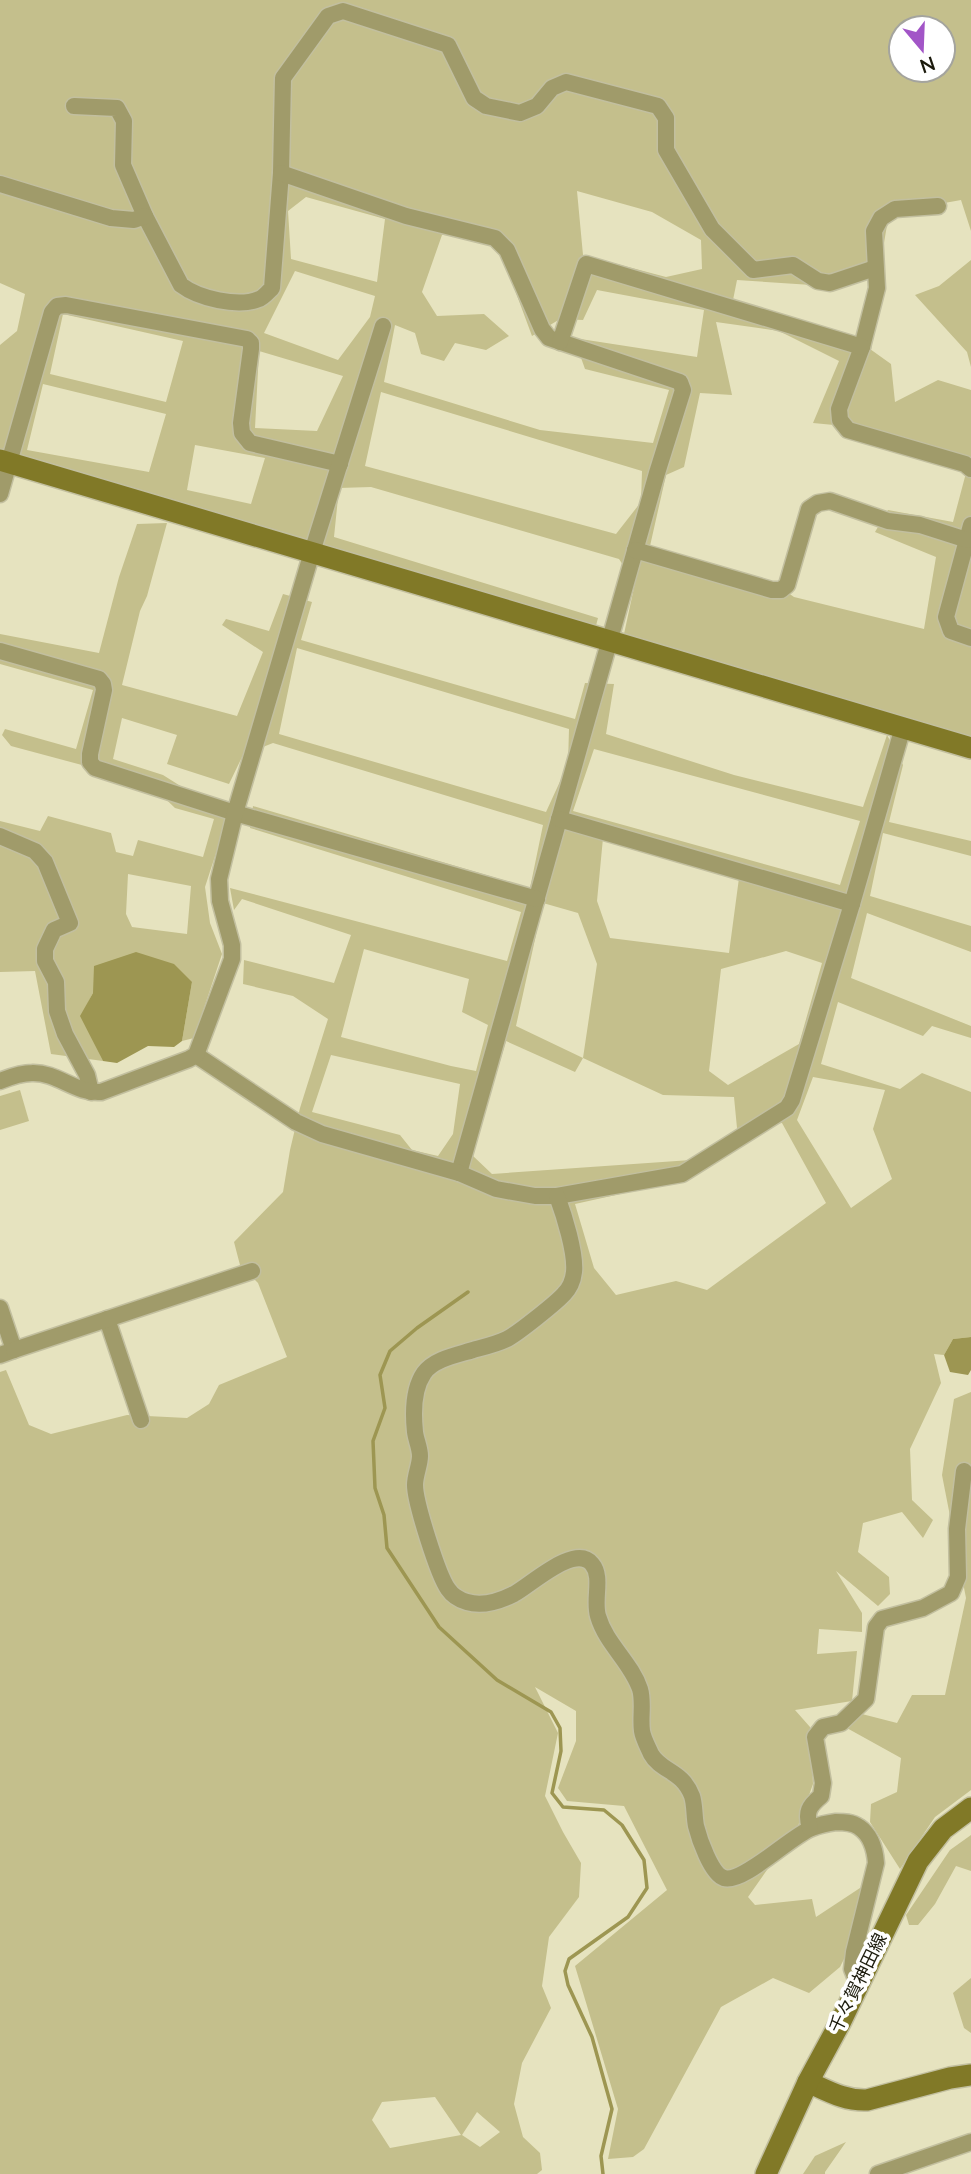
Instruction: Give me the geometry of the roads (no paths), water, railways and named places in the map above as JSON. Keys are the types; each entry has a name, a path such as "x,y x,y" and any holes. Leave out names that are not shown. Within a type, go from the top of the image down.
{"street":[{"path":"74,106 117,108 124,121 123,165 145,216 181,285 191,293 233,303 259,299 272,288 281,173 283,78 328,16 343,11 449,45 474,98 486,106 520,113 537,106 552,88 566,82 658,106 666,118 666,150 712,229 753,270 793,265 818,281 830,283 875,268"},
{"path":"281,173 406,216 495,238 507,250 542,329 549,338 680,382 683,390 657,472 458,1173"},
{"path":"0,184 111,218 134,220 145,216"},
{"path":"938,206 895,209 881,218 874,231 877,288 862,347 839,409 840,420 848,430 971,468"},
{"path":"560,342 586,264 862,347"},
{"path":"0,494 4,462 52,312 57,306 66,305 247,339 251,343 251,349 242,433 250,443 340,464"},
{"path":"0,1081 34,1073 47,1075 91,1092 101,1091 196,1055 232,959 232,945 220,901 219,879 235,813 312,552 383,326"},
{"path":"4,462 971,748"},
{"path":"635,550 772,590 781,590 787,584 809,509 818,503 830,501 888,521 969,532 946,617 951,631 971,638"},
{"path":"0,651 99,679 104,690 90,754 90,762 94,768 235,813 537,899"},
{"path":"196,1055 296,1122 322,1134 458,1173 496,1189 536,1196 558,1196 682,1174 787,1108 792,1100 903,727"},
{"path":"559,819 852,904"},
{"path":"0,836 35,851 45,862 70,923 54,930 45,949 45,961 56,982 57,1011 65,1034 87,1075 91,1092"},
{"path":"558,1196 566,1221 574,1268 572,1283 564,1295 508,1339 436,1362 424,1372 415,1395 415,1431 420,1456 415,1483 416,1501 442,1577 449,1590 462,1601 476,1604 495,1602 514,1594 562,1562 575,1557 586,1559 593,1565 598,1576 595,1595 597,1615 605,1635 631,1668 641,1692 642,1733 659,1765 684,1781 692,1797 696,1826 708,1860 717,1874 724,1878 742,1874 810,1828 844,1822 856,1825 866,1833 875,1849 876,1863 854,1952 852,1969 858,1984"},
{"path":"0,1308 7,1353 252,1271"},
{"path":"107,1319 141,1420"},
{"path":"810,1828 807,1816 810,1806 821,1796 823,1783 815,1737 823,1727 841,1723 866,1699 876,1627 882,1619 923,1608 951,1593 958,1577 957,1529 964,1471"},
{"name":"千々賀神田線","path":"766,2174 808,2082 841,2021 918,1861 943,1829 971,1808"},
{"path":"808,2082 845,2099 867,2100 971,2075"},
{"path":"878,2174 971,2142"}],"waterway":[{"path":"468,1292 390,1351 380,1375 385,1408 373,1441 375,1488 384,1515 387,1548 439,1627 497,1680 551,1712 560,1728 561,1751 552,1793 563,1807 604,1810 622,1825 644,1860 647,1888 628,1917 569,1959 565,1971 568,1985 592,2037 612,2109 601,2156 603,2174"}]}
